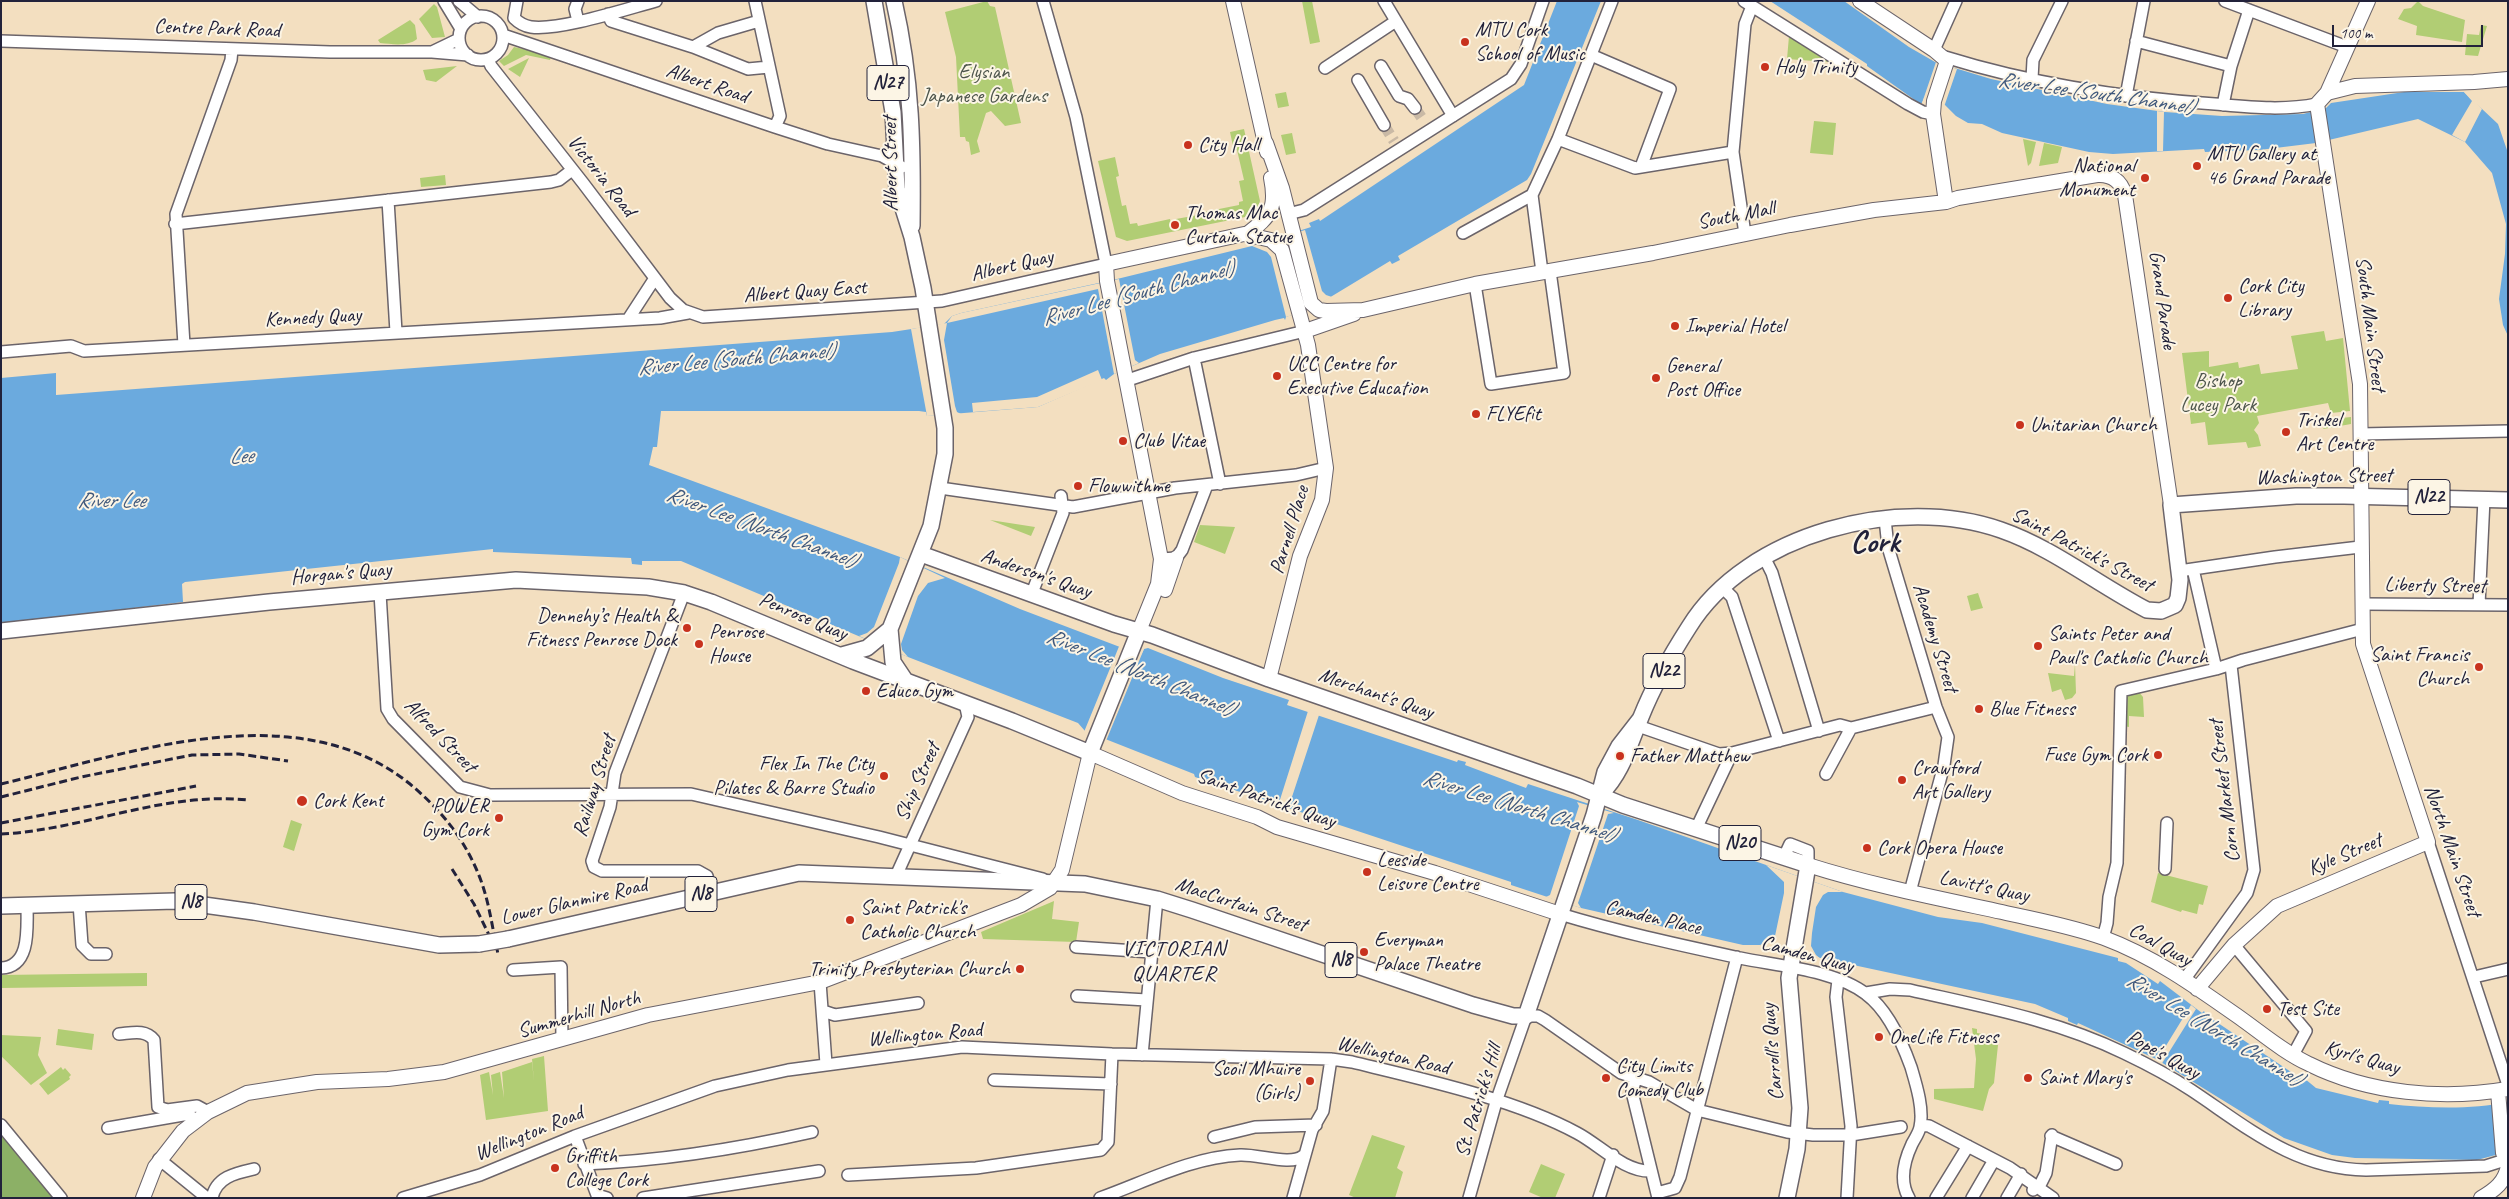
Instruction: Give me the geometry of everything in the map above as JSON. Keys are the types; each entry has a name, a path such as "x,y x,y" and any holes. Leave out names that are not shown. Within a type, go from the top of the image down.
{"highway":[{"name":"Albert Street","path":"874,1 893,112 898,196 912,237 925,303"},
{"name":"Albert Street","path":"894,1 909,85 912,237"},
{"name":"N27","path":"842,655 853,654 873,644 890,629 931,526 940,488 946,454 943,415 925,303"},
{"name":"Washington Street","path":"2170,505 2296,496 2508,500"},
{"name":"Grand Parade","path":"2170,505 2186,570 2175,605"},
{"name":"Saint Patrick's Street","path":"1526,1016 1597,806 1619,770 1639,722 1690,625 1722,587 1736,574 1764,557 1823,532 1885,519 1931,517 1985,525 2037,545 2146,610 2161,611 2175,605"},
{"name":"Anderson's Quay","path":"919,559 1032,593 1114,624 1136,637"},
{"name":"Horgan's Quay","path":"1,631 269,602 536,580 621,585 684,593"},
{"name":"Penrose Quay","path":"684,593 965,703"},
{"path":"890,629 893,662 905,680"},
{"name":"Merchant's Quay","path":"1136,637 1269,679 1597,806"},
{"path":"1090,753 1136,637"},
{"name":"Saint Patrick's Quay","path":"965,703 1090,753"},
{"name":"Lavitt's Quay","path":"1597,806 1623,805 1784,857 1807,872"},
{"name":"Lower Glanmire Road","path":"1,906 144,900 183,902 260,912 440,945 479,944 508,939 799,873 822,872 1024,884 1054,882"},
{"name":"Carroll's Quay","path":"1787,1198 1799,1134 1798,1083 1789,999 1790,968 1807,872"},
{"name":"MacCurtain Street","path":"1054,882 1085,884 1157,899 1487,1010 1513,1016 1526,1016"}],"main road":[{"path":"1233,1 1266,143 1288,214"},
{"path":"1860,1 1942,58 1933,110 1943,180 1952,200"},
{"path":"2321,102 2341,64 2368,1"},
{"path":"2341,64 2344,76 2355,86"},
{"path":"2321,102 2355,86 2508,79"},
{"name":"South Main Street","path":"2321,102 2323,140 2359,372 2360,547 2363,604"},
{"path":"1153,611 1161,559 1127,375 1107,281 1106,264 1247,234 1269,216 1273,205 1266,143"},
{"name":"South Mall","path":"1305,331 1363,310 1476,284 1745,234 1927,203 2097,176 2108,175 2117,180"},
{"path":"1927,203 1943,180"},
{"name":"Grand Parade","path":"2117,180 2123,188 2129,218 2170,505"},
{"name":"South Mall","path":"1288,214 1309,296 1314,307 1326,311 1363,310"},
{"name":"Parnell Place","path":"1247,234 1271,240 1282,250 1305,331 1320,413 1326,468 1322,500 1300,556 1269,679"},
{"path":"1136,637 1153,611 1176,558"},
{"name":"North Main Street","path":"2363,604 2363,644 2428,842"},
{"path":"1054,882 1062,867 1090,753"},
{"name":"Saint Patrick's Quay","path":"1090,753 1190,796 1257,817 1277,827 1562,908"},
{"name":"Kyle Street","path":"2234,945 2277,906 2428,842"},
{"name":"Lavitt's Quay","path":"1807,872 2034,919 2103,938"},
{"name":"Summerhill North","path":"143,1198 159,1159 173,1141 196,1120 234,1099 260,1090 316,1082 388,1079 444,1072 658,1013 820,982 1021,905 1044,893 1054,882"},
{"name":"Coal Quay","path":"2103,938 2140,953 2197,989"},
{"path":"2197,989 2234,945"},
{"name":"Kyrl's Quay","path":"2197,989 2293,1055 2339,1076 2403,1091 2458,1094 2503,1092"},
{"path":"2481,1198 2504,1188 2507,1159 2503,1092"}],"street":[{"path":"444,1 460,34 463,51 481,60 488,59 499,50 505,36 524,25"},
{"path":"459,1 478,17"},
{"path":"517,1 513,16 524,25 547,27 608,14 619,6 656,1"},
{"path":"578,1 575,9 578,21"},
{"path":"755,1 780,116 775,127"},
{"path":"1043,1 1076,117 1106,264"},
{"path":"1384,1 1453,116"},
{"path":"1288,214 1304,210 1427,126 1453,116 1502,86 1518,71 1543,1"},
{"path":"1476,284 1491,384 1564,373 1532,195 1558,139 1612,1"},
{"path":"1956,1 1942,58 2032,79 2126,96 2280,108 2321,102"},
{"path":"2032,79 2034,60 2062,1"},
{"path":"2126,96 2144,1"},
{"path":"2225,1 2246,6 2347,47"},
{"path":"1745,234 1733,152 1748,4 1908,104 1923,112 1933,110"},
{"path":"2223,105 2246,6"},
{"path":"608,14 611,22 692,47 748,69 769,67"},
{"path":"460,34 466,22 478,17 490,18 496,22 505,36"},
{"path":"692,47 718,33 759,21"},
{"path":"1325,68 1396,21"},
{"name":"Centre Park Road","path":"432,52 460,34"},
{"name":"Albert Road","path":"505,36 828,144 882,156 912,172"},
{"name":"Centre Park Road","path":"1,41 232,49 432,52 468,55"},
{"path":"2136,41 2231,66"},
{"path":"184,344 175,224 179,204 231,60 232,49"},
{"path":"1591,55 1670,89 1641,167"},
{"name":"Victoria Road","path":"488,59 675,304 688,313"},
{"path":"1381,66 1399,96 1408,99 1415,108"},
{"path":"1358,80 1384,125"},
{"path":"1558,139 1635,168 1733,152"},
{"path":"175,224 551,182 559,180 572,170"},
{"path":"1463,234 1532,195"},
{"path":"388,200 396,332"},
{"name":"Albert Quay","path":"925,303 957,299 1106,264"},
{"path":"629,318 655,278"},
{"name":"Albert Quay East","path":"688,313 697,316 718,316 925,303"},
{"name":"Kennedy Quay","path":"1,352 71,346 84,350 629,318 660,318 688,313"},
{"path":"1127,375 1305,331"},
{"path":"1194,358 1220,484"},
{"path":"2360,434 2508,431"},
{"path":"940,488 1061,501 1073,507 1326,468"},
{"path":"1161,559 1176,558 1182,550 1207,485"},
{"path":"2479,605 2484,499"},
{"path":"1032,593 1063,513 1061,501"},
{"name":"Academy Street","path":"1885,519 1888,548 1936,707 1948,737 1944,765 1910,892"},
{"path":"2216,669 2186,570 2275,556 2360,547"},
{"path":"1764,557 1772,573 1819,730"},
{"path":"1722,587 1732,597 1778,741"},
{"name":"Alfred Street","path":"380,593 386,704 393,719 460,787 490,795 691,794 1054,882"},
{"name":"Railway Street","path":"684,593 615,773 607,816 592,861 594,867 602,871 698,870 707,876 711,892"},
{"name":"Liberty Street","path":"2363,604 2508,605"},
{"path":"2103,938 2107,923 2109,897 2118,857 2121,691 2230,666 2243,660 2363,630"},
{"name":"Corn Market Street","path":"2184,980 2247,892 2254,870 2230,666"},
{"name":"Ship Street","path":"896,876 968,717 965,703"},
{"path":"1639,722 1715,753 1732,753 1840,725 1851,728 1936,707"},
{"path":"1826,774 1851,728"},
{"path":"1696,829 1732,753"},
{"path":"2165,870 2167,823"},
{"name":"North Main Street","path":"2428,842 2474,977 2503,1092"},
{"path":"1142,1055 1157,899"},
{"path":"80,903 82,945 91,954 106,954"},
{"path":"1,968 12,966 20,960 25,940 27,905"},
{"name":"Camden Place","path":"1562,908 1737,957"},
{"path":"2234,945 2306,1030 2293,1055"},
{"path":"1076,947 1151,952"},
{"path":"1636,1078 1632,1092 1658,1196 1671,1190 1678,1183 1737,957"},
{"name":"Camden Quay","path":"1737,957 1838,980 1866,993"},
{"path":"513,970 561,967 562,1039"},
{"path":"2474,977 2508,968"},
{"path":"1838,980 1836,992 1851,1135 1847,1198"},
{"path":"820,982 826,1064"},
{"name":"Pope's Quay","path":"1866,993 1890,989 1910,990 2068,1028 2164,1074 2266,1141 2300,1158 2353,1170 2486,1166 2507,1159"},
{"path":"1866,993 1882,1011 1902,1044 1914,1080 1921,1125 1905,1166 1903,1180 1909,1198"},
{"path":"1076,996 1147,1000"},
{"path":"823,1011 835,1015 918,1003"},
{"path":"1526,1016 1538,1016 1621,1073 1649,1082 1697,1110 1799,1134 1851,1135 1901,1126"},
{"name":"St. Patrick's Hill","path":"1469,1198 1496,1102 1526,1016"},
{"path":"119,1034 147,1033 154,1040 158,1107 167,1110 197,1106 208,1112"},
{"name":"Wellington Road","path":"403,1198 480,1175 575,1136 715,1086 788,1070 962,1047 1142,1055 1331,1058 1397,1073 1496,1102 1576,1133 1636,1170 1651,1170"},
{"path":"848,1175 976,1168 1101,1150 1108,1142 1112,1054"},
{"path":"1293,1198 1303,1156 1326,1102 1331,1058"},
{"path":"994,1080 1111,1084"},
{"path":"108,1128 183,1115 189,1115 196,1120"},
{"path":"1,1125 61,1198"},
{"path":"1214,1137 1255,1127 1316,1125"},
{"path":"1921,1125 1929,1126 2021,1174 2035,1188 2053,1198"},
{"path":"584,1164 683,1156 753,1146 812,1132"},
{"path":"575,1136 596,1195 606,1198"},
{"path":"2035,1188 2041,1183 2046,1173 2052,1136 2116,1164"},
{"path":"1936,1198 1968,1146"},
{"path":"1100,1198 1170,1172 1224,1156 1254,1155 1294,1161 1303,1156"},
{"path":"1599,1198 1613,1155"},
{"path":"159,1159 207,1198"},
{"path":"1972,1198 1994,1160"},
{"path":"212,1198 220,1182 231,1174 254,1169"},
{"path":"643,1198 709,1193 819,1171"},
{"path":"2007,1198 2021,1174"}],"green space":[{"name":"Elysian Japanese Gardens","path":"987,1 990,6 995,7 1021,123 1005,126 991,111 986,113 977,141 980,152 971,155 969,142 966,141 965,137 960,137 956,57 945,12"},
{"path":"1302,1 1312,1 1320,42 1310,44"},
{"path":"2418,1 2423,6 2465,20 2462,42 2416,35 2417,26 2398,19 2404,9 2411,8"},
{"path":"434,4 437,7 445,37 432,38 419,19"},
{"path":"410,20 415,25 417,39 404,44 380,43 378,40"},
{"path":"2481,25 2487,26 2478,56 2465,55 2467,34 2479,35"},
{"path":"1789,36 1828,62 1787,59"},
{"path":"514,47 551,55 550,60 526,55 504,66 499,61 508,55"},
{"path":"529,58 520,77 508,69"},
{"path":"457,66 436,82 426,80 423,70"},
{"path":"1286,92 1289,106 1278,108 1275,94"},
{"path":"1814,121 1836,123 1833,155 1810,153"},
{"path":"1244,129 1260,201 1256,212 1250,216 1127,241 1116,237 1098,161 1115,157 1119,176 1116,177 1122,206 1126,205 1130,224 1137,223 1138,226 1170,219 1171,223 1176,222 1176,219 1198,215 1199,217 1205,216 1204,212 1239,205 1239,202 1243,201 1239,181 1244,180 1237,150 1234,151 1230,132"},
{"path":"1292,133 1296,153 1286,155 1281,135"},
{"path":"2023,139 2036,142 2031,163 2028,166"},
{"path":"2044,143 2062,147 2058,163 2039,166"},
{"path":"445,175 446,185 421,187 420,178"},
{"name":"Bishop Lucey Park","path":"2324,331 2326,341 2343,338 2350,411 2331,413 2328,403 2257,416 2259,423 2254,430 2258,435 2261,446 2248,448 2246,442 2208,445 2205,422 2191,424 2182,353 2209,351 2209,367 2238,362 2239,368 2259,364 2261,374 2298,369 2291,336"},
{"path":"2351,417 2351,424 2323,429 2331,419"},
{"path":"990,520 1035,527 1031,536"},
{"path":"1200,525 1235,527 1225,554 1194,542"},
{"path":"1978,593 1983,608 1971,611 1967,596"},
{"path":"2075,664 2076,693 2072,698 2065,700 2061,689 2052,692 2048,673 2074,676"},
{"path":"2138,691 2143,697 2144,717 2129,716 2129,727 2123,726 2123,695"},
{"path":"291,820 302,824 294,851 283,847"},
{"path":"2158,873 2208,886 2203,905 2199,904 2197,914 2182,910 2181,912 2151,902"},
{"path":"1054,901 1052,919 1079,922 1076,942 983,939 981,932"},
{"path":"147,973 147,986 1,988 1,975"},
{"path":"1972,1028 1977,1029 1977,1033 1996,1036 1995,1044 1998,1045 1994,1083 1989,1089 1983,1111 1934,1099 1934,1089 1974,1088 1976,1059"},
{"path":"58,1029 94,1034 92,1050 56,1045"},
{"path":"1,1035 41,1037 38,1055 47,1073 31,1085 1,1056"},
{"path":"544,1056 548,1111 486,1120 480,1075 489,1072 493,1095 491,1075 500,1072 504,1098 502,1072 532,1062 534,1081 532,1059"},
{"path":"61,1067 63,1070 65,1068 71,1075 70,1079 48,1095 39,1084"},
{"path":"1,1131 55,1198 1,1198"},
{"path":"1372,1135 1405,1146 1397,1168 1403,1172 1395,1198 1356,1198 1349,1195"},
{"path":"1541,1164 1565,1174 1555,1198 1543,1198 1529,1192"}],"water":[{"path":"1557,1 1601,1 1527,180 1398,256 1400,260 1392,264 1390,261 1314,307 1286,317 1285,320 1284,318 1275,320 1160,354 1114,374 1106,380 1104,378 1038,407 927,416 926,412 919,411 661,411 657,447 653,447 649,465 900,557 1020,609 1141,655 1144,649 1148,648 1223,678 1289,700 1287,705 1457,762 1458,760 1466,762 1465,765 1526,788 1528,784 1638,820 1843,892 1938,917 1982,923 2118,958 2118,961 2126,963 2158,984 2160,981 2202,1013 2204,1011 2206,1015 2297,1076 2299,1074 2316,1088 2378,1103 2379,1100 2389,1101 2389,1104 2448,1108 2494,1105 2508,1102 2503,1153 2477,1160 2355,1158 2332,1155 2284,1138 2156,1059 2078,1023 2077,1025 2068,1021 2068,1018 2035,1004 1760,945 1743,945 1581,908 1511,885 1511,882 1195,777 1194,774 1085,731 1078,723 908,657 681,561 642,561 642,565 632,564 631,558 493,552 493,549 185,582 182,584 183,602 1,624 1,378 56,373 56,395 892,332 944,324 952,316 961,313 1117,279 1252,246 1311,227 1309,223 1319,219 1320,221 1524,85"},
{"path":"1770,1 1844,1 1909,47 1935,62 1991,79 2107,104 2165,112 2222,116 2303,114 2326,108 2331,103 2404,92 2464,92 2498,124 2508,153 2508,336 2503,325 2499,299 2505,254 2506,224 2492,173 2465,142 2418,119 2316,143 2259,150 2205,152 2204,149 2113,154 2089,152 2002,133 1982,124 1968,123 1956,116 1945,105 1924,98 1922,103 1919,103 1867,66 1867,64"}],"pier":[{"path":"1936,62 1957,69 1944,107 1925,101 1924,104 1922,103"},
{"path":"2464,92 2467,92 2482,109 2465,142 2452,135 2472,101"},
{"path":"2157,111 2164,112 2163,151 2157,151"},
{"path":"1305,230 1322,291 1332,297 1306,311 1286,317 1271,257 1267,252 1252,246"},
{"path":"1119,279 1135,360 1139,363 1114,374 1098,289 947,323 952,316 961,313"},
{"path":"947,323 944,340 955,406 957,412 961,414 927,416 911,329"},
{"path":"1098,370 1102,380 1038,407 973,412 972,403 1037,397"},
{"path":"900,557 945,578 928,583 918,596 901,644 902,650 908,657 859,636 867,633 874,627"},
{"path":"1120,644 1140,652 1141,648 1144,649 1106,741 1084,732"},
{"path":"1308,711 1319,715 1288,809 1278,806"},
{"path":"1577,802 1614,813 1608,814 1578,903 1581,908 1546,897 1550,895 1579,806"},
{"path":"1766,865 1843,892 1828,892 1823,895 1816,907 1812,933 1811,946 1816,955 1822,960 1833,964 1760,945 1770,941 1775,936 1784,893 1784,882"},
{"path":"2191,1005 2196,1009 2161,1065 2156,1062"}],"tunnel":[{"path":"1415,108 1424,121"},
{"path":"1384,125 1394,141"}],"railway":[{"path":"1,784 102,758 210,738 263,736 316,741 365,756 410,784 450,824 465,847 482,883 498,954"},
{"path":"1,797 81,777 192,755 239,754 288,761"},
{"path":"1,823 196,786"},
{"path":"1,834 63,826 186,801 248,800"},
{"path":"452,869 474,904 491,939"}],"place":[{"name":"MTU Cork School of Music","path":"1465,42"},
{"name":"Holy Trinity","path":"1765,67"},
{"name":"City Hall","path":"1188,145"},
{"name":"MTU Gallery at 46 Grand Parade","path":"2197,166"},
{"name":"National Monument","path":"2145,178"},
{"name":"Thomas Mac Curtain Statue","path":"1175,225"},
{"name":"Cork City Library","path":"2228,298"},
{"name":"Imperial Hotel","path":"1675,326"},
{"name":"UCC Centre for Executive Education","path":"1277,376"},
{"name":"General Post Office","path":"1656,378"},
{"name":"FLYEfit","path":"1476,414"},
{"name":"Unitarian Church","path":"2020,425"},
{"name":"Triskel Art Centre","path":"2286,432"},
{"name":"Club Vitae","path":"1123,441"},
{"name":"Flowwithme","path":"1078,486"},
{"name":"Dennehy’s Health & Fitness Penrose Dock","path":"687,628"},
{"name":"Penrose House","path":"699,644"},
{"name":"Saints Peter and Paul's Catholic Church","path":"2038,646"},
{"name":"Saint Francis Church","path":"2479,667"},
{"name":"Educo Gym","path":"866,691"},
{"name":"Blue Fitness","path":"1979,709"},
{"name":"Fuse Gym Cork","path":"2158,755"},
{"name":"Father Matthew","path":"1620,756"},
{"name":"Flex In The City Pilates & Barre Studio","path":"884,776"},
{"name":"Crawford Art Gallery","path":"1902,780"},
{"name":"Cork Kent","path":"302,801"},
{"name":"POWER Gym Cork","path":"499,818"},
{"name":"Cork Opera House","path":"1867,848"},
{"name":"Leeside Leisure Centre","path":"1367,872"},
{"name":"Saint Patrick's Catholic Church","path":"850,920"},
{"name":"Everyman Palace Theatre","path":"1364,952"},
{"name":"Trinity Presbyterian Church","path":"1020,969"},
{"name":"Test Site","path":"2267,1009"},
{"name":"OneLife Fitness","path":"1879,1037"},
{"name":"City Limits Comedy Club","path":"1606,1078"},
{"name":"Saint Mary's","path":"2028,1078"},
{"name":"Scoil Mhuire (Girls)","path":"1310,1081"},
{"name":"Griffith College Cork","path":"555,1168"}],"district":[{"name":"Cork","path":"1875,544"},
{"name":"VICTORIAN QUARTER","path":"1174,962"}],"water label":[{"name":"River Lee (South Channel)","path":"2096,94"},
{"name":"River Lee (South Channel)","path":"1138,294"},
{"name":"River Lee (South Channel)","path":"736,360"},
{"name":"Lee","path":"241,457"},
{"name":"River Lee","path":"111,501"},
{"name":"River Lee (North Channel)","path":"761,528"},
{"name":"River Lee (North Channel)","path":"1140,673"},
{"name":"River Lee (North Channel)","path":"1519,807"},
{"name":"River Lee (North Channel)","path":"2214,1030"}]}
